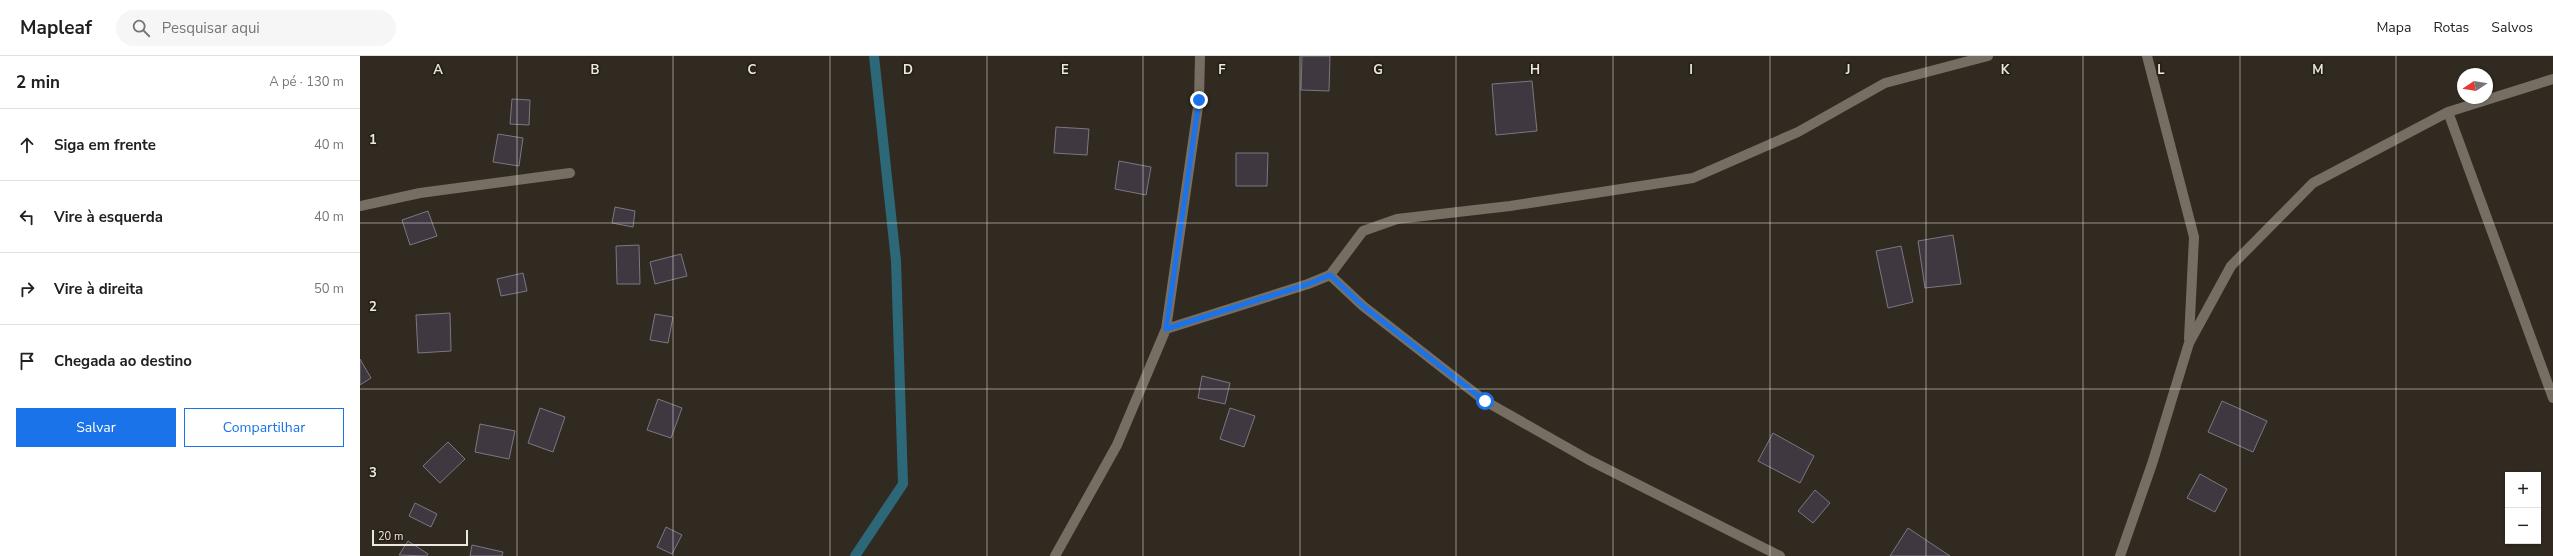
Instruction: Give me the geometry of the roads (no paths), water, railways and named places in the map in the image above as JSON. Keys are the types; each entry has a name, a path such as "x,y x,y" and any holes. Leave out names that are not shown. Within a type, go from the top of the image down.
{"street":[{"path":"1055,556 1117,445 1166,329 1199,100 1200,56"},
{"path":"1166,329 1308,284 1330,275 1363,231 1397,219 1510,206 1693,178 1798,132 1885,83 1988,56"},
{"path":"2147,56 2194,237 2189,343"},
{"path":"2120,556 2152,464 2189,343 2231,266 2312,184 2448,112 2553,79"},
{"path":"2448,112 2553,398"},
{"path":"360,206 420,193 570,173"},
{"path":"1330,275 1363,306 1485,401 1589,460 1780,556"}],"waterway":[{"path":"855,556 903,484 896,261 874,56"}]}
